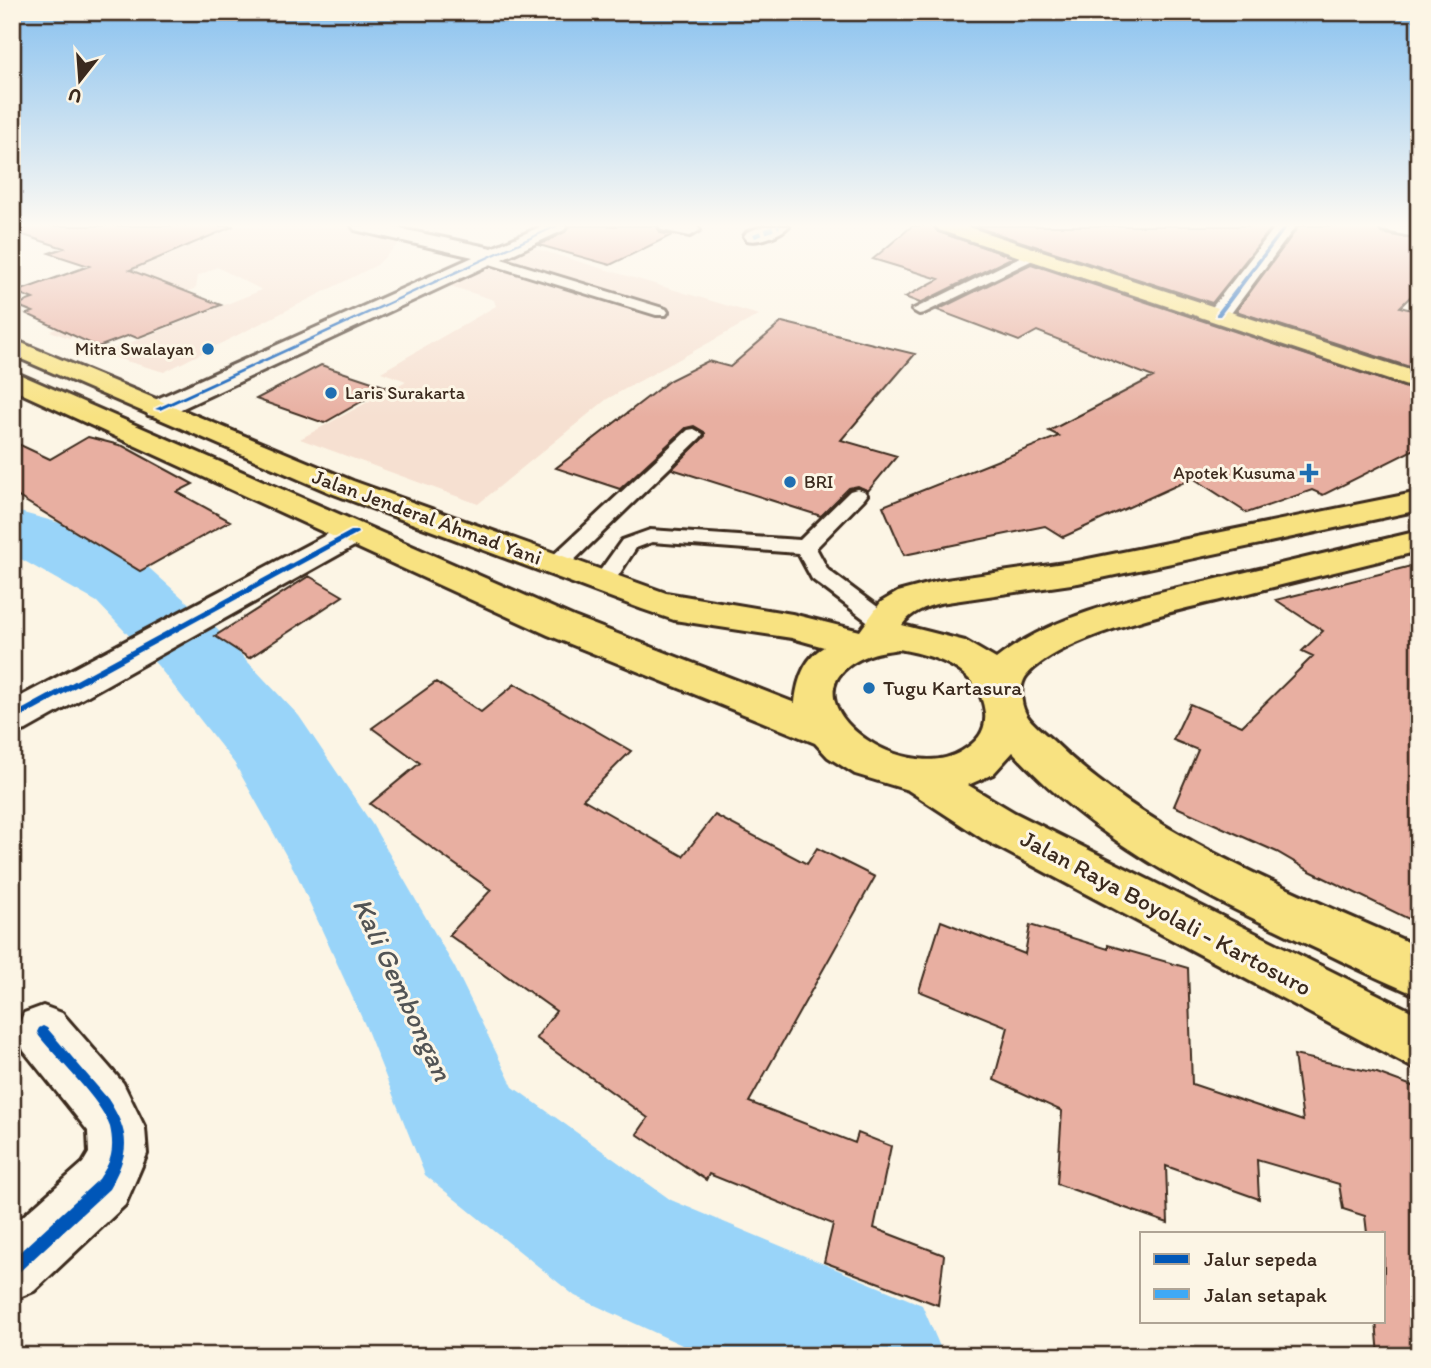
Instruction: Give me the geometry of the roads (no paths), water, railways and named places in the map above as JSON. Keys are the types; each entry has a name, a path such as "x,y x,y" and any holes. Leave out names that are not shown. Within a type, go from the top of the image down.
{"main road":[{"path":"1142,290 1419,383"},
{"name":"Jalan Jenderal Ahmad Yani","path":"12,346 342,487 674,608 792,626 871,634"},
{"name":"Jalan Jenderal Ahmad Yani","path":"12,379 561,626 826,730"},
{"path":"1419,501 1078,572 939,592 910,600 894,610 871,634 829,660 814,685 817,716 842,747 864,762 890,771 918,775 947,773 973,765 997,745 1004,732 1003,706 1010,668 1039,648 1070,632 1147,607 1419,541"},
{"path":"871,634 910,638 948,647 970,659 987,675 1003,706 1067,779 1109,814 1140,834 1252,894 1419,972"},
{"name":"Jalan Raya Boyolali - Kartosuro","path":"918,775 999,826 1419,1044"}],"street":[{"path":"158,409 416,290"},
{"path":"1218,315 1237,290"},
{"path":"12,719 354,533"},
{"path":"12,1269 104,1184 113,1172 119,1154 116,1121 109,1108 43,1032"}],"lane":[{"path":"593,290 661,312"},
{"path":"919,310 960,290"},
{"path":"556,565 694,434"},
{"path":"603,582 629,544 650,536 806,547 857,495"},
{"path":"806,547 820,575 871,634"}],"waterway":[{"name":"Kali Gembongan","path":"12,531 35,538 123,585 186,646 267,740 337,854 415,1007 469,1131 623,1248 871,1356"}],"place":[{"name":"Mitra Swalayan","path":"208,349"},
{"name":"Laris Surakarta","path":"331,393"},
{"name":"Apotek Kusuma","path":"1309,473"},
{"name":"BRI","path":"790,482"},
{"name":"Tugu Kartasura","path":"869,688"}]}
